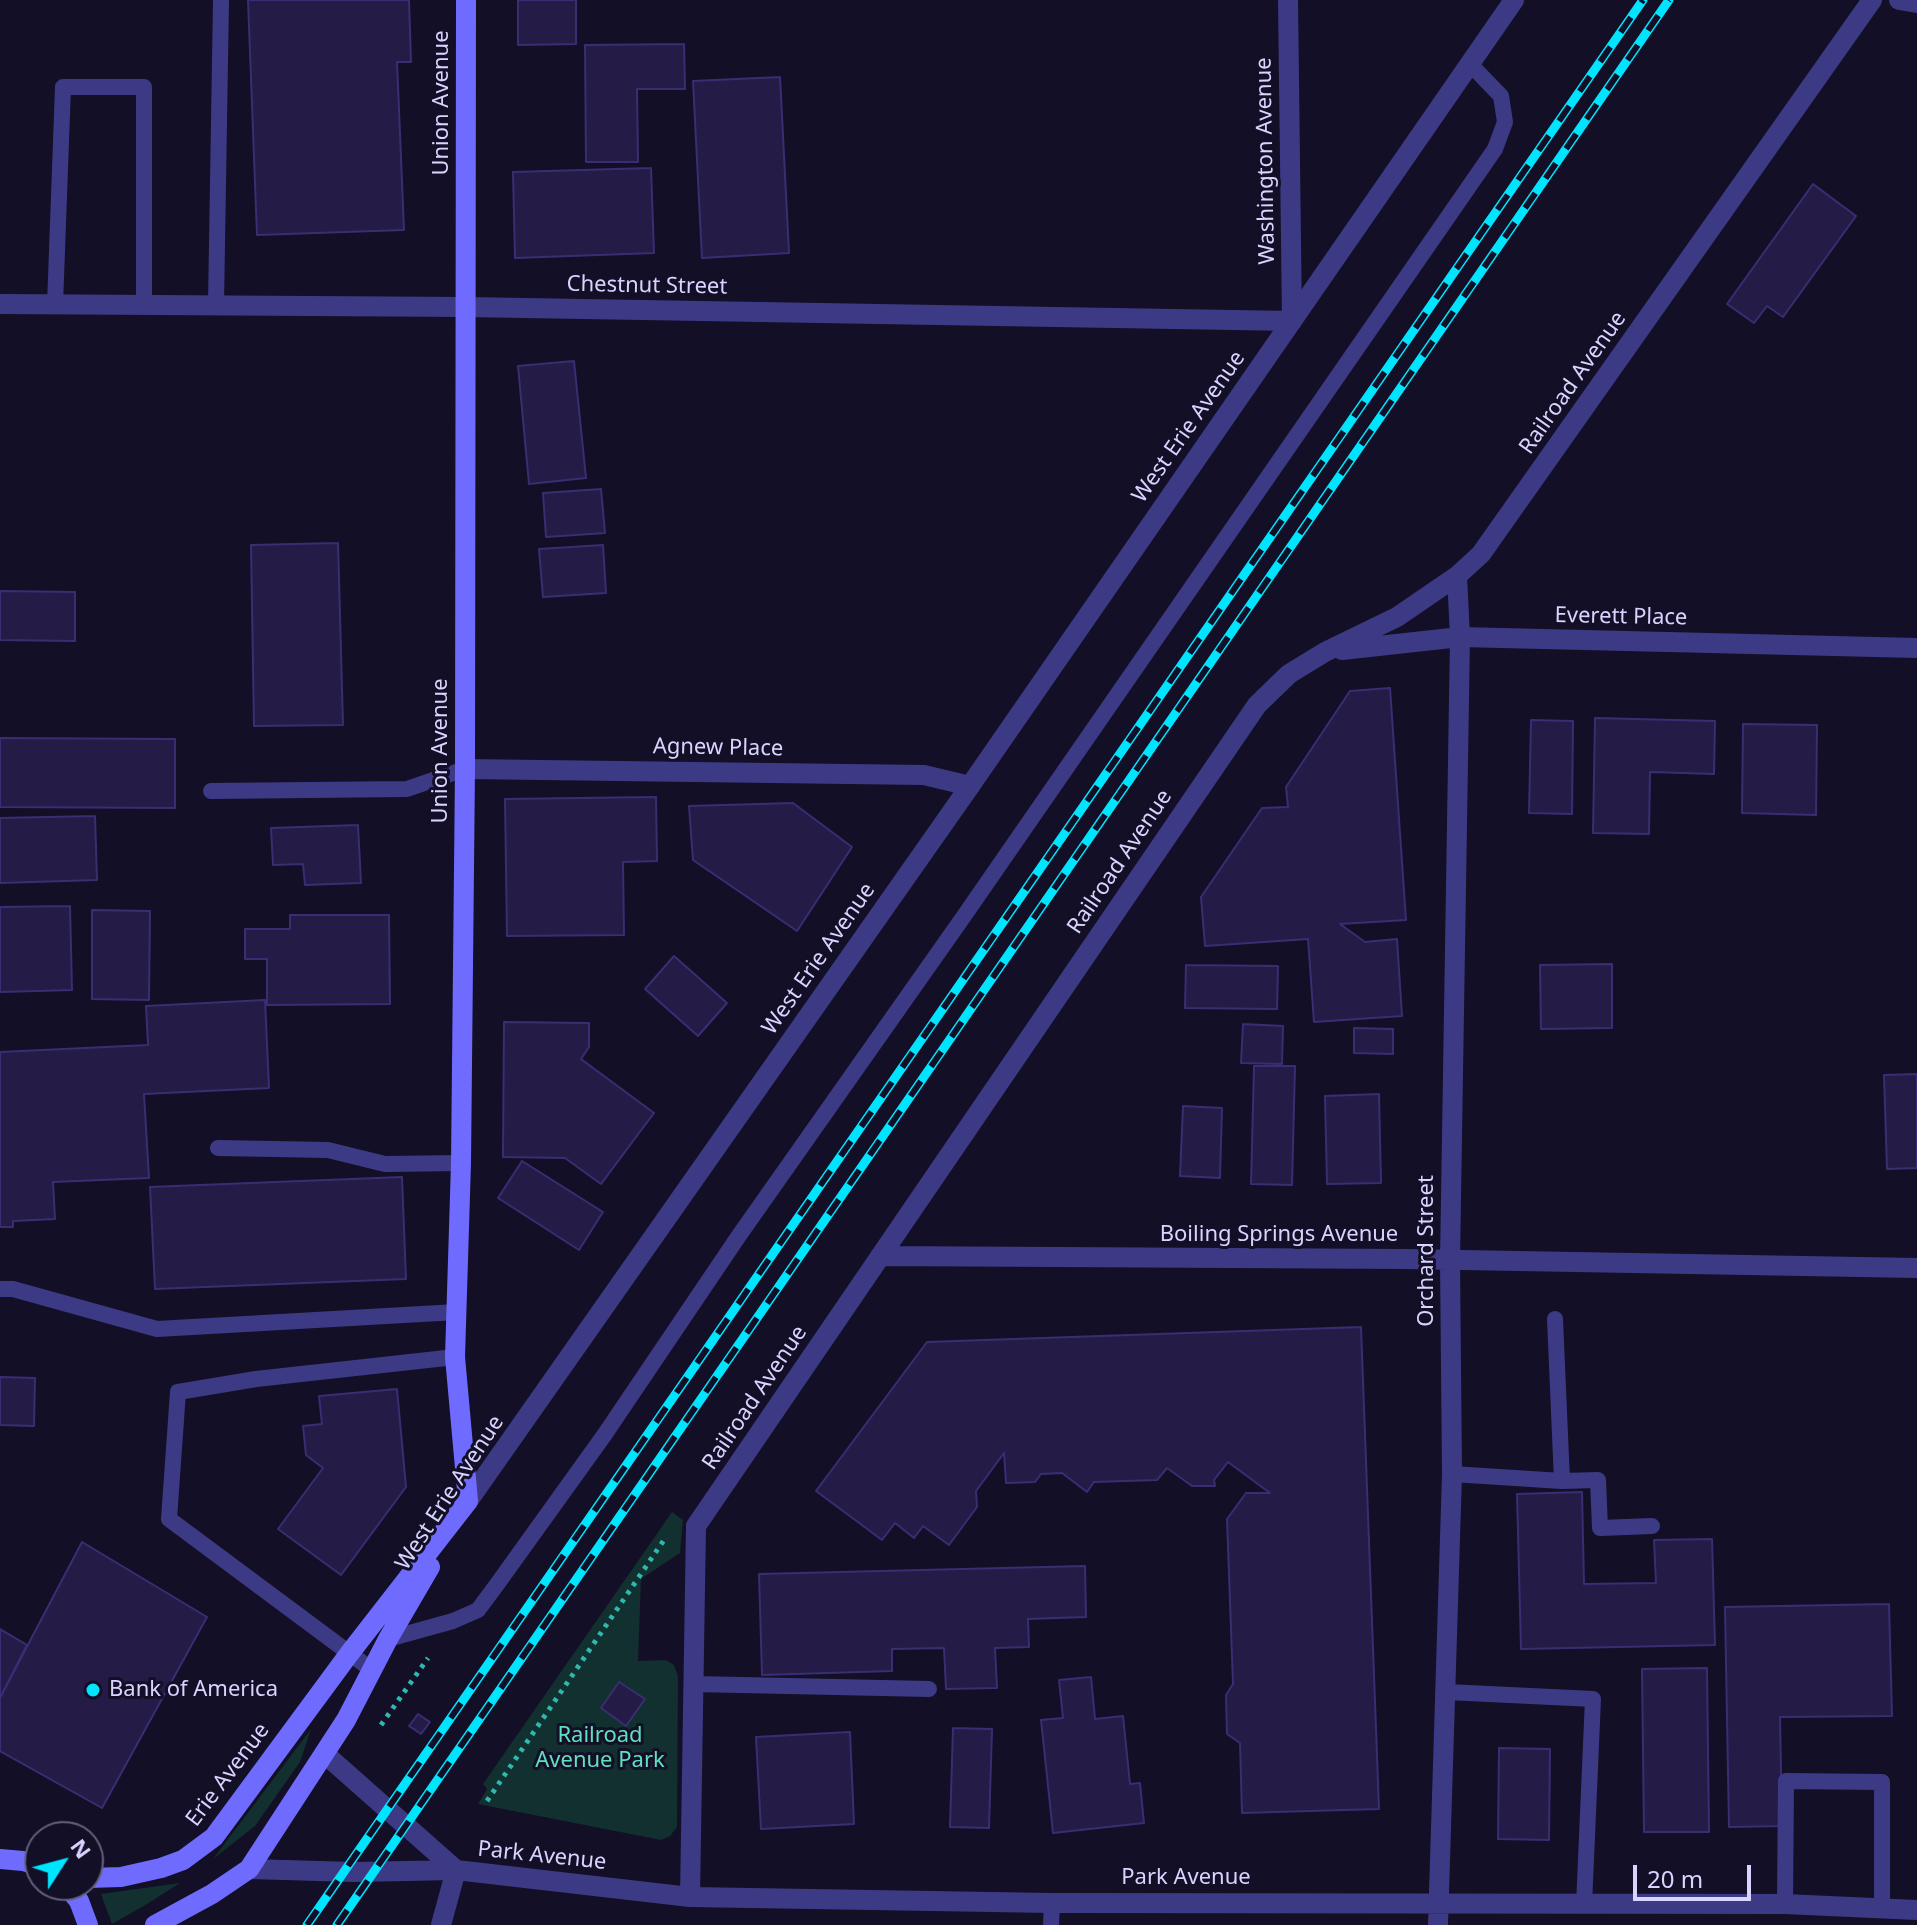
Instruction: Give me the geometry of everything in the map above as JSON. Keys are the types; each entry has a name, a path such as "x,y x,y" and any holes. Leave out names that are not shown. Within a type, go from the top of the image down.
{"main road":[{"name":"Union Avenue","path":"466,0 465,769 461,1163 455,1357 468,1501"},
{"name":"West Erie Avenue","path":"155,1925 249,1869 326,1755 388,1639 468,1501"},
{"name":"Erie Avenue","path":"104,1878 143,1873 183,1860 214,1837 349,1654 468,1501"},
{"path":"1,1857 24,1862"},
{"path":"79,1901 88,1925"}],"street":[{"name":"Washington Avenue","path":"1288,0 1292,321"},
{"name":"West Erie Avenue","path":"468,1501 970,786 1514,0"},
{"name":"Railroad Avenue","path":"696,1526 1257,705 1289,674 1325,652 1397,617 1457,576 1481,554 1872,0"},
{"path":"1899,0 1917,3"},
{"name":"Chestnut Street","path":"0,304 465,307 1292,321"},
{"name":"Orchard Street","path":"1438,1925 1452,1474 1450,1260 1460,637 1457,576"},
{"name":"Everett Place","path":"1325,652 1460,637 1917,648"},
{"name":"Agnew Place","path":"465,769 924,775 970,786"},
{"name":"Boiling Springs Avenue","path":"880,1256 1450,1260 1917,1268"},
{"path":"690,1897 696,1526"},
{"name":"Park Avenue","path":"326,1755 456,1870"},
{"name":"Park Avenue","path":"249,1869 354,1872 456,1870 690,1897 1052,1903 1785,1904 1917,1910"},
{"path":"441,1925 456,1870"}],"lane":[{"path":"216,305 221,0"},
{"path":"388,1639 453,1621 478,1610 605,1434 738,1237 1495,149 1505,122 1501,96 1470,64"},
{"path":"55,305 63,87 144,87 144,305"},
{"path":"211,791 407,789 465,769"},
{"path":"218,1148 328,1150 385,1164 461,1163"},
{"path":"0,1289 13,1289 157,1329 457,1312"},
{"path":"1555,1319 1562,1481"},
{"path":"372,1670 169,1519 178,1392 256,1379 455,1357"},
{"path":"1452,1474 1562,1481 1598,1480 1600,1528 1652,1526"},
{"path":"694,1684 929,1689"},
{"path":"1447,1692 1593,1699 1584,1905"},
{"path":"1785,1904 1786,1781 1882,1782 1882,1909"},
{"path":"1051,1925 1052,1903"},
{"path":"165,1925 183,1910"}],"path":[{"path":"487,1801 674,1525 696,1526"},
{"path":"375,1732 453,1621"}],"green space":[{"name":"Railroad Avenue Park","path":"672,1512 683,1520 680,1553 641,1579 638,1661 666,1660 674,1665 678,1676 677,1827 670,1836 661,1840 478,1804 487,1789 483,1784"},
{"path":"311,1729 300,1762 255,1826 213,1859"},
{"path":"180,1883 112,1924 104,1894"}],"building":[{"path":"248,0 409,0 411,62 397,62 404,230 257,235"},
{"path":"518,0 576,0 576,44 518,45"},
{"path":"684,44 685,89 637,89 638,162 586,162 585,45"},
{"path":"780,77 789,253 702,258 693,81"},
{"path":"651,168 654,253 515,258 513,172"},
{"path":"1813,184 1856,216 1783,317 1767,306 1754,323 1727,304"},
{"path":"574,361 586,478 529,484 518,366"},
{"path":"601,489 605,533 546,537 543,493"},
{"path":"338,543 343,725 254,726 251,545"},
{"path":"603,545 606,593 543,597 539,549"},
{"path":"0,591 75,592 75,641 0,640"},
{"path":"1390,688 1406,920 1340,924 1365,942 1397,939 1402,1016 1314,1022 1308,939 1205,946 1201,897 1262,808 1288,807 1286,787 1350,691"},
{"path":"1595,718 1715,721 1714,774 1650,772 1649,834 1593,833"},
{"path":"1531,720 1573,721 1572,814 1529,813"},
{"path":"1743,724 1817,725 1816,815 1742,813"},
{"path":"0,738 175,739 175,808 0,807"},
{"path":"656,797 657,861 623,862 624,935 507,936 505,799"},
{"path":"793,803 852,847 797,931 693,860 689,806"},
{"path":"95,816 97,880 0,883 0,818"},
{"path":"358,825 361,883 305,885 303,864 273,865 271,828"},
{"path":"70,906 72,990 0,992 0,907"},
{"path":"92,910 150,911 149,1000 92,999"},
{"path":"290,915 389,915 390,1004 267,1005 267,959 245,959 245,929 290,929"},
{"path":"674,956 727,1003 698,1036 645,989"},
{"path":"1612,964 1612,1028 1541,1029 1540,965"},
{"path":"1186,965 1278,966 1277,1009 1185,1008"},
{"path":"265,1000 269,1088 144,1094 149,1178 53,1182 55,1219 13,1221 13,1227 0,1227 0,1052 148,1045 146,1006"},
{"path":"504,1022 589,1023 589,1047 581,1059 654,1113 601,1184 565,1158 503,1157"},
{"path":"1243,1024 1283,1026 1282,1064 1241,1063"},
{"path":"1354,1028 1393,1029 1393,1054 1354,1053"},
{"path":"1254,1066 1295,1066 1292,1185 1251,1184"},
{"path":"1917,1074 1917,1168 1887,1169 1884,1075"},
{"path":"1379,1094 1381,1183 1327,1184 1325,1096"},
{"path":"1183,1106 1222,1108 1220,1178 1180,1176"},
{"path":"522,1161 603,1212 579,1250 498,1198"},
{"path":"402,1177 406,1279 155,1289 150,1187"},
{"path":"1361,1327 1379,1809 1242,1813 1240,1743 1227,1734 1226,1695 1233,1684 1227,1519 1246,1493 1270,1493 1228,1462 1214,1480 1215,1486 1192,1486 1167,1468 1157,1480 1094,1482 1087,1492 1062,1473 1041,1474 1035,1482 1006,1483 1004,1453 976,1491 977,1507 949,1545 923,1526 914,1538 895,1523 882,1540 816,1491 927,1342"},
{"path":"0,1377 35,1378 34,1426 0,1425"},
{"path":"397,1389 406,1487 341,1575 278,1529 323,1468 306,1455 303,1426 322,1424 319,1396"},
{"path":"1582,1492 1584,1584 1656,1583 1654,1540 1712,1539 1715,1645 1521,1649 1517,1494"},
{"path":"82,1542 207,1617 102,1808 0,1751 0,1698"},
{"path":"1085,1566 1086,1617 1028,1619 1029,1647 995,1648 997,1688 946,1689 944,1648 892,1649 892,1671 762,1675 759,1574"},
{"path":"1889,1604 1892,1716 1780,1717 1782,1826 1729,1827 1725,1607"},
{"path":"0,1629 27,1645 0,1698"},
{"path":"1707,1668 1709,1832 1644,1832 1642,1669"},
{"path":"1091,1677 1095,1719 1123,1716 1130,1784 1140,1783 1144,1823 1053,1833 1041,1720 1063,1718 1059,1680"},
{"path":"619,1682 645,1699 626,1726 601,1708"},
{"path":"418,1714 430,1722 421,1734 409,1726"},
{"path":"953,1728 992,1729 989,1828 950,1827"},
{"path":"850,1732 854,1824 761,1829 756,1737"},
{"path":"1499,1748 1550,1749 1549,1840 1498,1839"}],"railway":[{"path":"307,1925 1643,0"},
{"path":"337,1925 1669,0"}],"place":[{"name":"Bank of America","path":"93,1690"}]}
